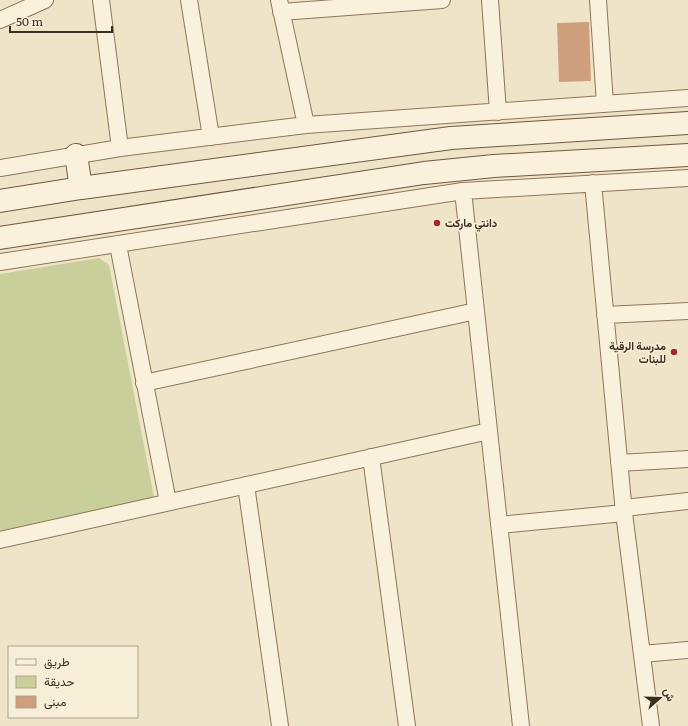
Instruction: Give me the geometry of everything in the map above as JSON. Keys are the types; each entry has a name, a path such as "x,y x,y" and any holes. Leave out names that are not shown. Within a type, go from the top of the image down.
{"main road":[{"path":"0,201 81,188 451,138 688,123"},
{"path":"76,155 81,188"},
{"path":"0,238 424,173 494,166 688,155"}],"street":[{"path":"0,20 45,0"},
{"path":"101,0 120,148"},
{"path":"189,0 211,137"},
{"path":"306,125 280,6 442,0"},
{"path":"490,0 498,112"},
{"path":"598,0 605,104"},
{"path":"0,168 120,148 306,125 688,98"},
{"path":"0,262 463,191 688,178"},
{"path":"594,183 619,463 651,726"},
{"path":"463,191 521,726"},
{"path":"118,245 168,502"},
{"path":"144,383 476,311"},
{"path":"605,315 688,311"},
{"path":"0,540 489,431"},
{"path":"371,457 406,726"},
{"path":"619,463 688,459"},
{"path":"246,485 280,726"},
{"path":"499,525 688,501"},
{"path":"642,654 688,650"}],"green space":[{"path":"99,258 109,265 154,497 0,531 0,274"}],"building":[{"path":"589,22 591,81 559,82 557,23"}],"place":[{"name":"دانتي ماركت","path":"437,223"},
{"name":"مدرسة الرقية للبنات","path":"674,352"}]}
